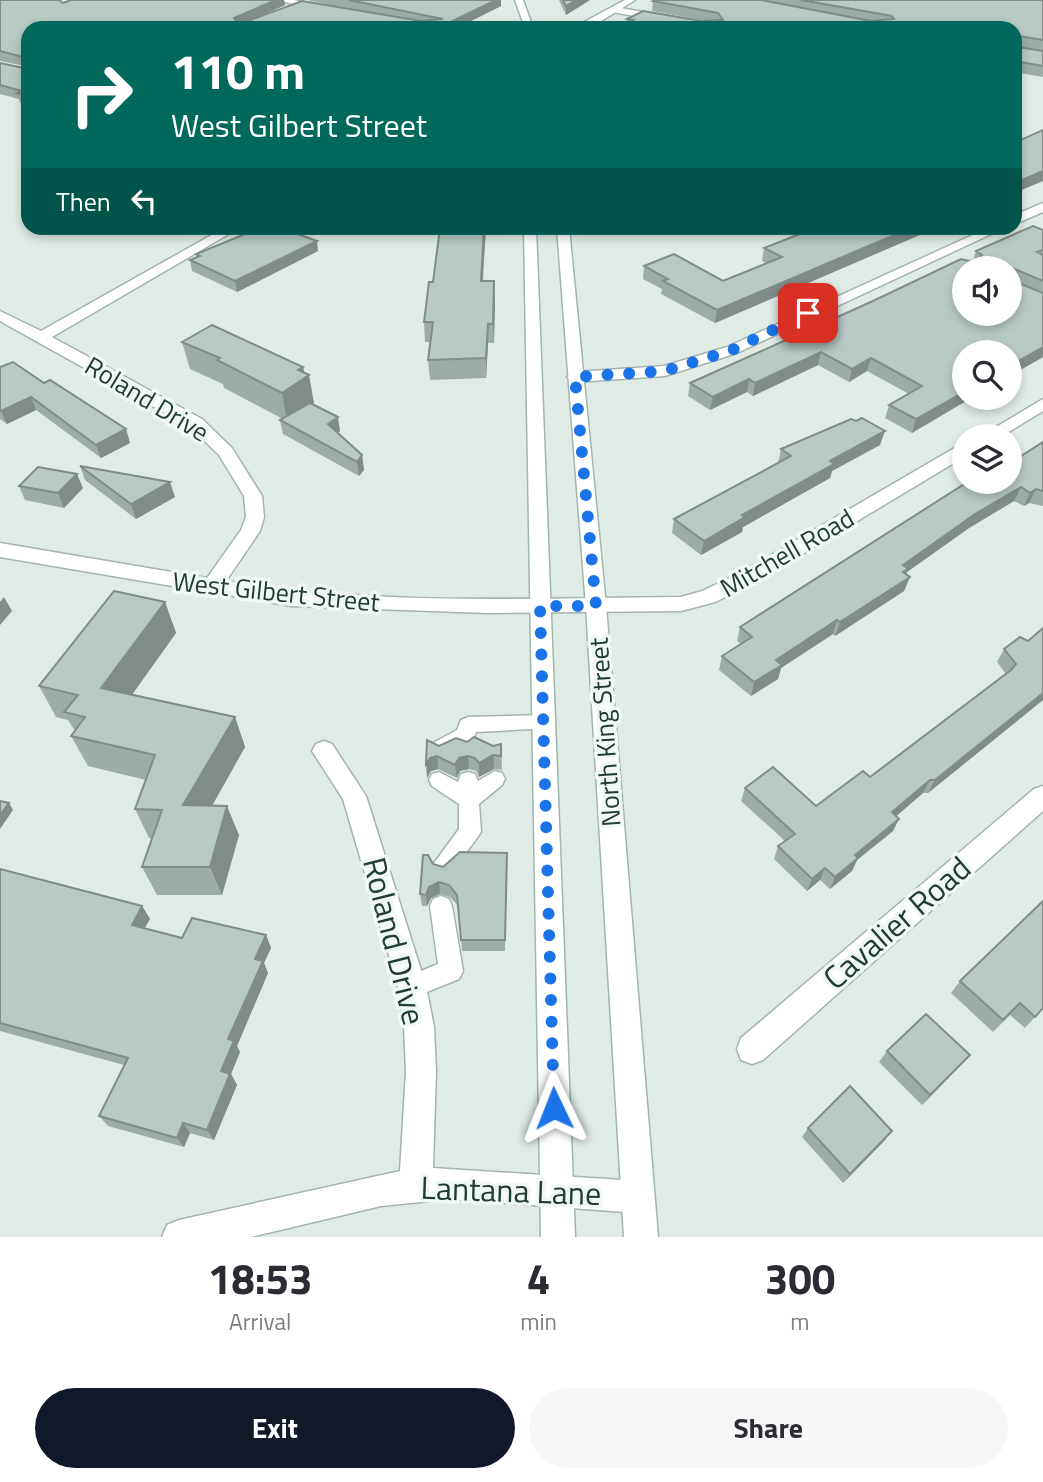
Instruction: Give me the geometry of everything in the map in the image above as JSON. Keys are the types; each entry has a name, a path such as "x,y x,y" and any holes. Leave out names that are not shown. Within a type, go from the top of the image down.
{"street":[{"path":"280,0 329,9"},
{"path":"519,0 526,21"},
{"path":"592,21 631,0"},
{"path":"278,14 302,4"},
{"path":"615,10 677,21"},
{"path":"1022,217 1043,207"},
{"path":"42,337 221,235"},
{"path":"530,235 558,1237"},
{"name":"North King Street","path":"564,235 596,606 641,1237"},
{"path":"575,377 641,375 690,364 732,350 983,235"},
{"path":"939,255 952,260"},
{"name":"Roland Drive","path":"0,315 196,423 226,452 253,496 255,517 250,531 210,588"},
{"path":"1009,424 1043,404"},
{"name":"Mitchell Road","path":"596,606 681,604 708,597 747,578 952,457"},
{"name":"West Gilbert Street","path":"0,550 210,588 334,603 596,606"},
{"name":"Roland Drive","path":"324,751 354,796 412,986 419,1027 421,1071 416,1185"},
{"name":"Cavalier Road","path":"752,1049 1043,796"},
{"name":"Lantana Lane","path":"179,1237 381,1190 416,1185 450,1183 638,1197"}],"lane":[{"path":"439,749 473,743 468,725 543,723"},
{"path":"439,780 468,790 495,779"},
{"path":"443,866 470,832 468,790"},
{"path":"412,986 451,971 441,906"}],"building":[{"path":"0,0 59,0 63,3 71,0 276,0 234,18 236,21 21,21 21,56 0,51"},
{"path":"349,0 496,0 452,21 421,21 443,19"},
{"path":"563,0 576,0 566,6"},
{"path":"761,0 871,21 702,21 723,20 718,13 653,1"},
{"path":"801,0 1043,0 1043,40 1022,36 1022,21 871,21 894,19 892,16"},
{"path":"302,1 421,21 248,21"},
{"path":"643,11 702,21 627,19"},
{"path":"1022,48 1043,51 1043,66 1022,62"},
{"path":"0,63 21,67 21,91 0,85"},
{"path":"1043,130 1043,171 1022,180 1022,139"},
{"path":"1033,226 1043,230 1043,250 1037,252 1043,255 1043,281 1022,272 1022,256 981,256 976,251 1012,235 1022,235 1022,231"},
{"path":"243,235 300,235 317,241 235,281 190,260 200,256 196,254"},
{"path":"439,235 484,235 481,281 494,281 493,324 488,324 486,358 428,360 433,322 424,322 429,282 433,282"},
{"path":"797,235 894,235 717,310 663,281 668,279 644,266 674,254 723,281 782,257 764,248"},
{"path":"952,263 952,326 1022,326 1022,284 1043,293 1043,347 1022,359 1022,340 952,340 952,399 916,419 889,405 922,386 871,358 852,369 821,352 755,383 749,379 713,397 690,383"},
{"path":"212,325 303,367 298,370 309,375 282,393 217,360 220,358 182,342"},
{"path":"13,362 44,383 50,380 126,429 96,445 31,397 1,411 0,367"},
{"path":"310,403 338,417 328,424 362,455 357,462 280,420"},
{"path":"862,418 885,431 830,461 834,464 742,515 745,517 704,541 674,519 791,456 781,449 851,419 856,421"},
{"path":"1043,442 1043,491 1036,489 1030,493 1022,488 1022,455"},
{"path":"80,466 170,482 131,504"},
{"path":"38,467 77,474 58,493 19,486"},
{"path":"952,492 952,494 1009,494 975,514 903,565 908,569 903,572 910,577 776,660 782,665 754,682 722,656 752,637 740,627"},
{"path":"114,591 165,602 101,688 235,717 183,805 227,806 210,867 142,867 162,810 135,809 155,755 71,736 85,717 64,712 78,695 39,686"},
{"path":"1043,628 1043,693 892,812 899,819 855,855 858,858 835,877 825,868 812,879 778,846 795,834 745,788 773,767 816,806 863,771 870,777 1011,670 1016,664 1004,649 1020,637 1028,641"},
{"path":"474,737 493,746 501,744 501,756 493,755 479,763 468,756 459,758 455,765 437,756 430,758 426,764 427,740 439,746 456,738 467,742"},
{"path":"0,801 9,803 0,815"},
{"path":"460,852 507,853 505,940 461,940 457,895 449,885 439,882 429,887 426,895 420,894 423,855 428,855 433,864 443,867"},
{"path":"0,869 142,906 132,925 182,938 192,918 266,935 255,959 263,961 228,1039 234,1041 221,1071 230,1074 207,1130 183,1123 177,1138 99,1116 128,1058 0,1023"},
{"path":"1043,901 1043,1008 1035,1017 1020,1003 1003,1020 960,981"},
{"path":"926,1014 970,1055 930,1095 887,1051"},
{"path":"850,1086 892,1131 850,1174 808,1128"}],"route":[{"path":"554,1108 540,606 596,606 575,377 616,377 665,371 732,350 808,313"}]}
